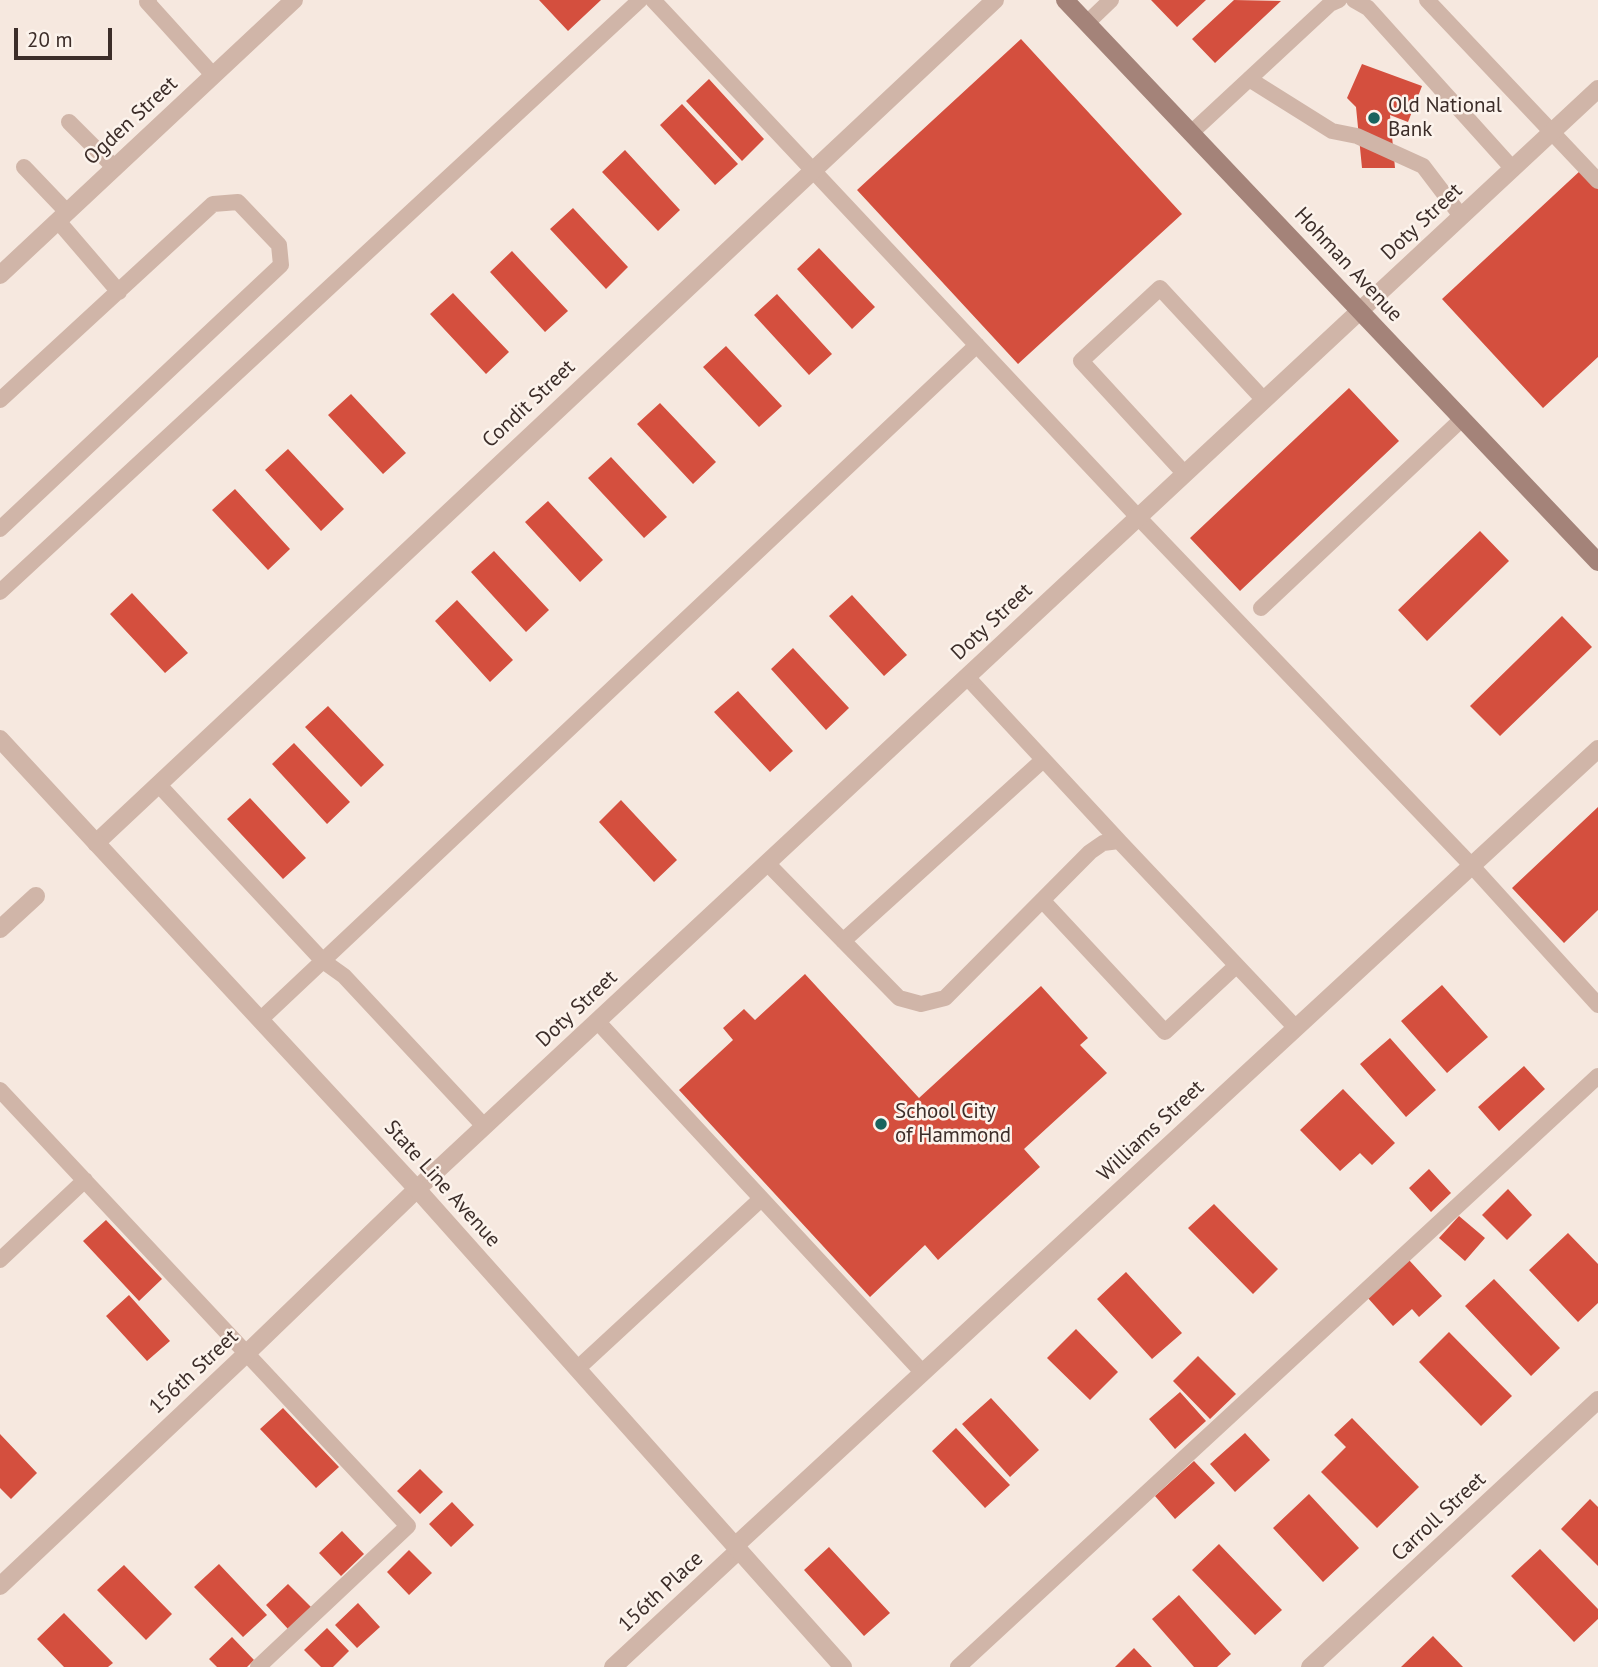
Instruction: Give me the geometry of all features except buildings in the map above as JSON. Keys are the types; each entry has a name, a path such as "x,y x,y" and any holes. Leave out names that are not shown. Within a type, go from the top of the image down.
{"main road":[{"name":"Hohman Avenue","path":"1065,0 1598,562"}],"street":[{"name":"Ogden Street","path":"0,275 294,0"},
{"name":"Condit Street","path":"96,843 995,0"},
{"name":"Doty Street","path":"417,1189 1598,89"},
{"name":"State Line Avenue","path":"0,739 417,1189 843,1667"},
{"name":"Williams Street","path":"737,1548 1598,749"},
{"path":"0,929 36,896"},
{"name":"156th Street","path":"0,1586 247,1354 417,1189"},
{"name":"Carroll Street","path":"1310,1667 1598,1400"},
{"name":"156th Place","path":"613,1667 737,1548"}],"lane":[{"path":"149,0 147,2 213,75"},
{"path":"0,592 640,0"},
{"path":"653,0 1138,517 1472,866 1598,1004"},
{"path":"1087,23 1111,0"},
{"path":"1191,133 1330,4 1339,0"},
{"path":"1354,0 1368,8 1513,169"},
{"path":"1427,0 1598,181"},
{"path":"1249,79 1332,131 1357,136 1423,166 1461,216"},
{"path":"69,122 115,168"},
{"path":"24,167 119,292"},
{"path":"0,400 213,204 239,202 279,245 281,265 0,529"},
{"path":"1185,474 1081,361 1160,288 1264,400"},
{"path":"261,1019 976,345"},
{"path":"1261,608 1462,419"},
{"path":"967,677 1296,1028"},
{"path":"843,941 1043,760"},
{"path":"158,785 323,961 344,976 484,1126"},
{"path":"767,863 899,998 921,1004 945,998 1090,852 1103,843 1119,841"},
{"path":"1042,900 1165,1032 1236,966"},
{"path":"597,1021 923,1373"},
{"path":"958,1667 1598,1076"},
{"path":"0,1090 408,1526 258,1667"},
{"path":"0,1260 85,1180"},
{"path":"577,1369 761,1199"}],"place":[{"name":"Old National Bank","path":"1374,118"},
{"name":"School City of Hammond","path":"881,1124"}]}
